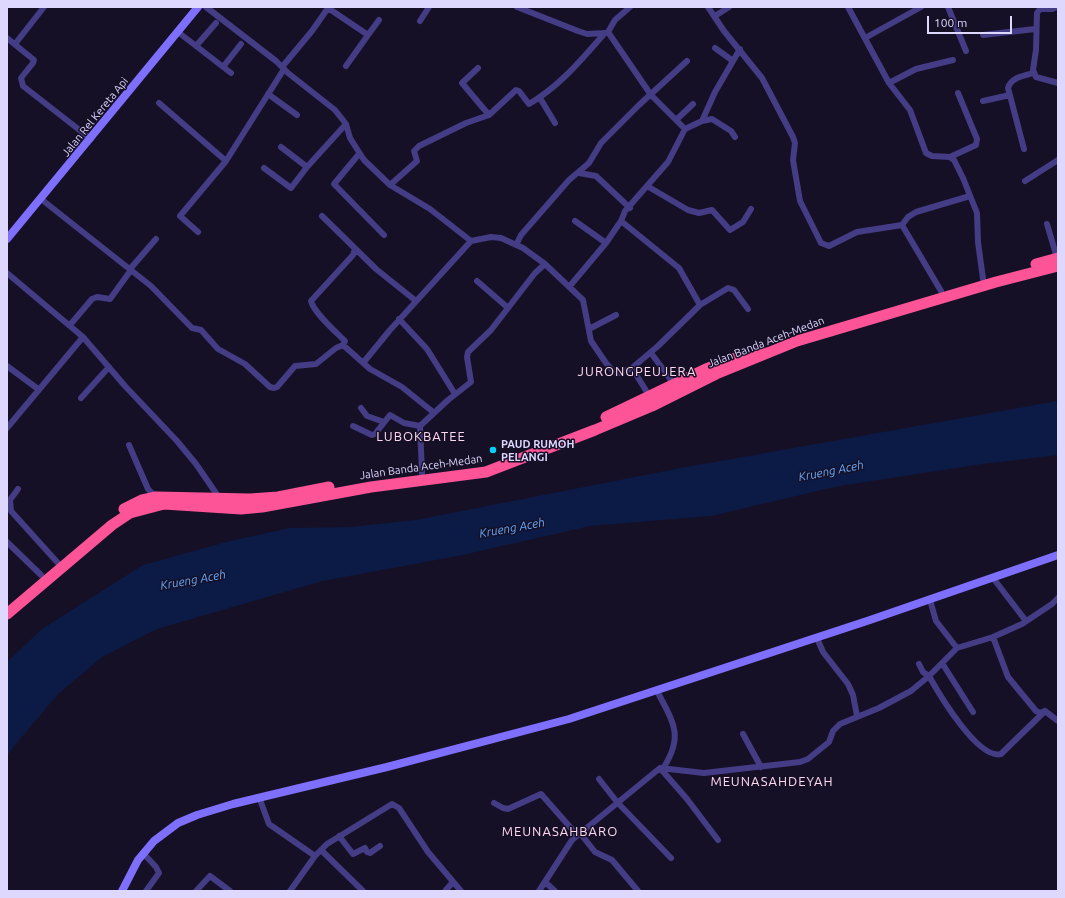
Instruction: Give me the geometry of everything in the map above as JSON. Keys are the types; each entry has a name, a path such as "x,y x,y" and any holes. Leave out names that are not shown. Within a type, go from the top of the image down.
{"highway":[{"name":"Jalan Banda Aceh-Medan","path":"10,606 112,525 130,513 148,507 164,504 240,509 273,506 371,487 482,473 567,437 721,362 816,329 941,291 1058,261"},
{"name":"Jalan Banda Aceh-Medan","path":"10,606 41,575 113,516 142,500 156,497 237,500 278,497 371,480 478,467 652,406 716,374 797,341 996,282 1058,261"}],"street":[{"path":"16,44 44,7"},
{"name":"Jalan Rel Kereta Api","path":"7,239 91,139 198,7"},
{"path":"206,7 335,110 346,124 350,138 360,154 390,185 430,210 471,241"},
{"path":"420,21 429,7"},
{"path":"517,7 533,9 578,31 606,33 651,95 685,129"},
{"path":"390,185 417,161 414,149 466,122 489,115 516,90 520,91 529,104 540,98 567,76 606,33 615,20 630,7"},
{"path":"708,7 762,78 795,140 793,160 800,201 821,243 829,246 857,232 902,225 908,216 916,212 970,196"},
{"path":"715,16 728,7"},
{"path":"848,7 889,83 910,110 926,153 932,156 950,157 976,145 977,139 958,93"},
{"path":"865,38 921,7"},
{"path":"948,7 966,51"},
{"path":"1033,73 1036,50 1035,29 1038,10 1057,7"},
{"path":"198,232 180,216 226,161 283,68 328,8 368,35"},
{"path":"346,66 379,20"},
{"path":"196,46 216,23"},
{"path":"982,35 1035,29"},
{"path":"178,32 231,73"},
{"path":"7,38 34,60 21,78 23,86 91,139"},
{"path":"223,67 241,44"},
{"path":"715,48 733,61"},
{"path":"702,120 711,99 740,49"},
{"path":"889,83 916,69 953,60"},
{"path":"516,244 521,235 569,180 594,157 601,143 688,61"},
{"path":"478,68 462,83 489,115"},
{"path":"1033,73 1043,80 1058,83"},
{"path":"1024,149 1010,95 1009,83 1016,78 1033,73"},
{"path":"268,94 297,115"},
{"path":"983,101 1010,95"},
{"path":"540,98 555,123"},
{"path":"159,103 226,161"},
{"path":"676,120 693,104"},
{"path":"569,287 606,244 625,212 668,162 685,129 702,120 714,120 731,131 735,137"},
{"path":"264,168 291,188 307,167 346,124"},
{"path":"281,147 307,167"},
{"path":"360,154 334,184 384,235"},
{"path":"950,157 954,160 977,213 978,242 983,279"},
{"path":"1025,181 1057,163"},
{"path":"579,172 596,176 630,208"},
{"path":"647,186 688,210 699,213 712,210 730,230 743,222 751,209"},
{"path":"41,199 151,286 192,328 201,330 218,349 245,364 270,387 274,388 296,366 316,364 336,348 343,346"},
{"path":"322,216 376,269 416,301"},
{"path":"574,221 606,244"},
{"path":"621,221 680,268 700,305"},
{"path":"1047,224 1058,261"},
{"path":"902,225 941,291"},
{"path":"363,363 399,319 471,241 496,237 516,244 531,252 584,303 594,346 611,369 620,373 632,368 651,352 700,305 729,288 734,290 748,310"},
{"path":"70,325 92,299 97,297 110,299 156,239"},
{"path":"343,346 345,341 316,310 311,301 353,255 355,249"},
{"path":"422,474 420,426 433,412 471,382 466,357 468,352 491,330 535,273 545,264"},
{"path":"7,273 83,337 177,441 200,470 220,499"},
{"path":"477,281 507,308"},
{"path":"589,329 616,315"},
{"path":"399,319 427,349 455,394"},
{"path":"7,428 83,337"},
{"path":"343,346 375,372 402,387 433,412"},
{"path":"651,352 674,384"},
{"path":"7,366 38,390"},
{"path":"81,398 109,367"},
{"path":"632,368 650,397"},
{"path":"361,408 367,416 384,422"},
{"path":"353,426 372,435 378,433 390,415 404,423 420,426"},
{"path":"129,445 148,489 156,497"},
{"path":"18,489 10,500 11,510 57,562"},
{"path":"7,542 41,575"},
{"path":"122,891 143,854 163,833 178,823 204,813 259,797 504,737 569,719 817,638 1058,555"},
{"path":"993,578 1026,622"},
{"path":"662,767 704,773 793,764 808,759 830,742 834,729 840,724 879,708 904,694 929,676 957,648 992,637 1026,622 1058,598"},
{"path":"930,600 936,622 957,648"},
{"path":"1052,604 1058,610"},
{"path":"992,637 1008,677 1036,711 1040,713 1045,712 1058,721"},
{"path":"817,638 823,652 848,684 853,695 857,716"},
{"path":"942,663 973,712"},
{"path":"919,664 923,672 929,676 958,722 981,747 994,754 1001,754 1045,712"},
{"path":"539,891 568,845 578,834 662,767 674,753 676,737 671,718 657,691"},
{"path":"743,734 761,767"},
{"path":"662,767 718,840"},
{"path":"599,779 617,802 671,858"},
{"path":"494,803 508,809 540,794 594,852 612,860 638,891"},
{"path":"259,797 269,824 316,856"},
{"path":"292,890 321,850 339,836 390,804 394,804 399,808 428,852 462,891"},
{"path":"339,836 353,854 365,848 367,852 370,853 380,846"},
{"path":"321,850 363,891"},
{"path":"143,854 156,867 159,873 146,891"},
{"path":"196,891 210,876 230,891"},
{"path":"445,891 453,882"},
{"path":"545,882 555,891"}],"water":[{"name":"Krueng Aceh","path":"1058,401 1058,455 982,464 839,486 711,516 590,526 458,556 322,581 157,629 102,657 58,694 10,751 7,757 7,662 42,629 143,565 230,541 290,528 350,527 416,520 681,468"}],"place":[{"name":"PAUD RUMOH PELANGI","path":"493,450"}],"district":[{"name":"JURONGPEUJERA","path":"637,372"},
{"name":"LUBOKBATEE","path":"421,437"},
{"name":"MEUNASAHDEYAH","path":"772,782"},
{"name":"MEUNASAHBARO","path":"560,832"}]}
